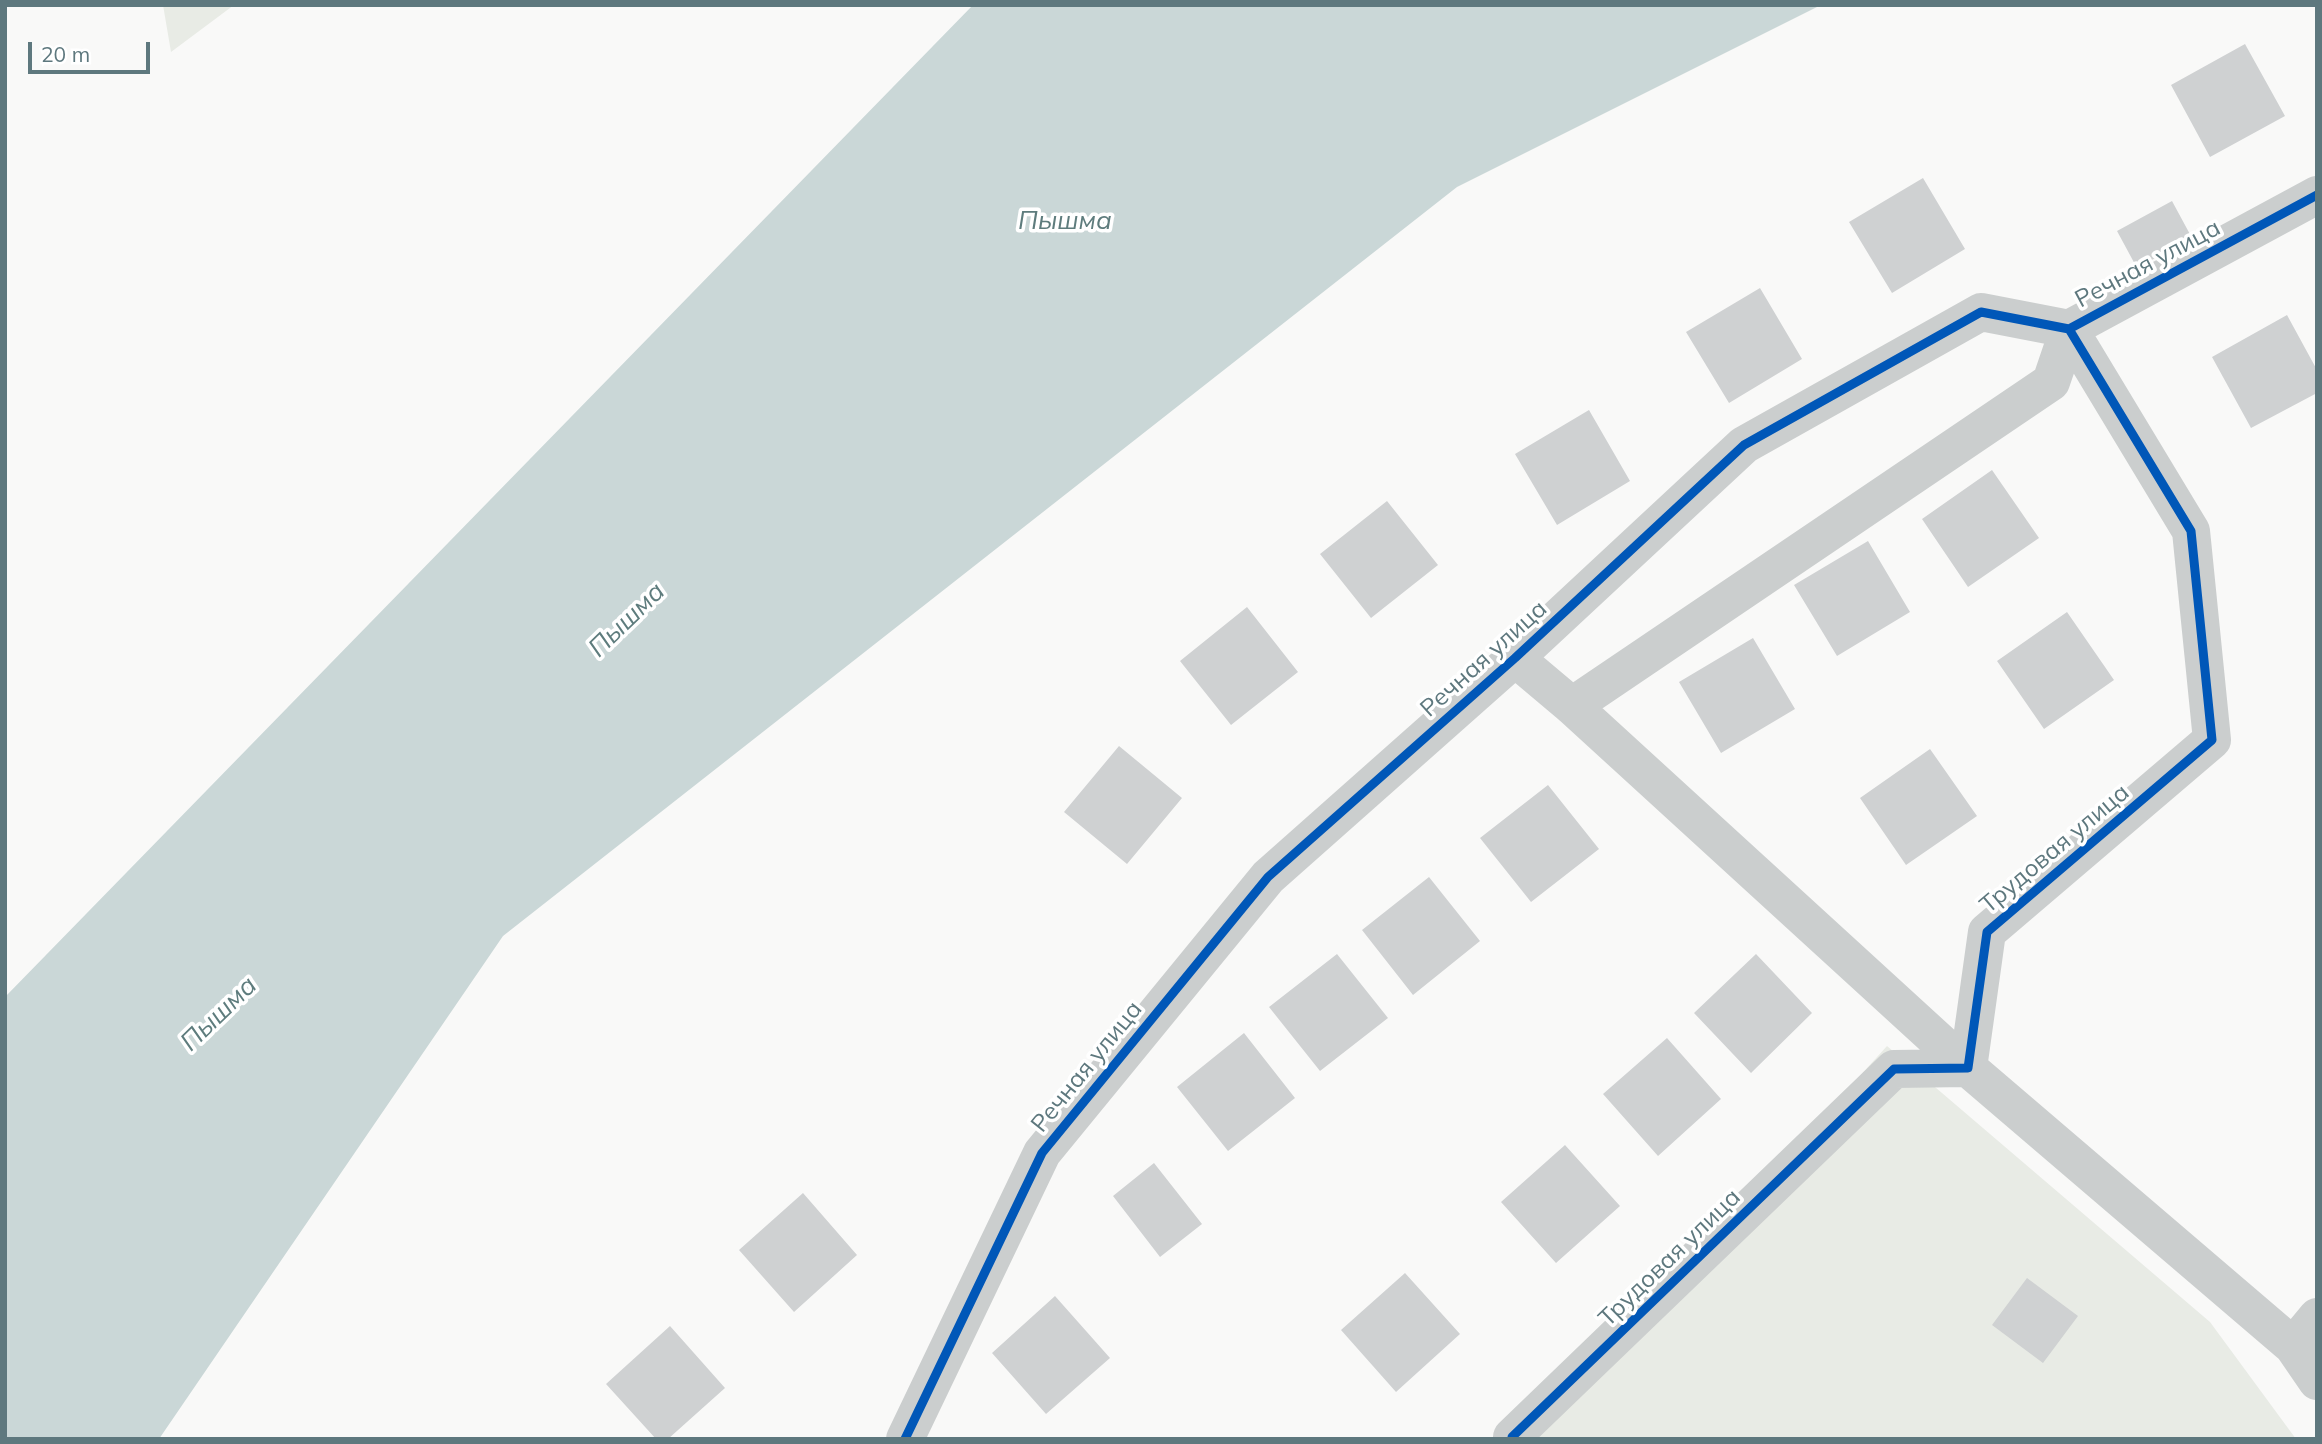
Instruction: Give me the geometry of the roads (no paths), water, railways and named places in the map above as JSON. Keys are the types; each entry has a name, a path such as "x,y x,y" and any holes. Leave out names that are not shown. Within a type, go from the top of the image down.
{"street":[{"name":"Речная улица","path":"905,1439 1042,1153 1268,877 1515,659 1744,445 1981,312 2069,329 2317,195"},
{"path":"1572,706 2051,382 2069,329"},
{"name":"Трудовая улица","path":"1511,1438 1895,1069 1968,1068 1987,932 2212,740 2191,531 2069,329"},
{"path":"1515,659 1572,706 1968,1068 2293,1346 2317,1381"},
{"path":"2293,1346 2317,1317"}],"water":[{"name":"Пышма","path":"973,5 1821,5 1457,187 503,936 159,1439 5,1439 5,997"}]}
